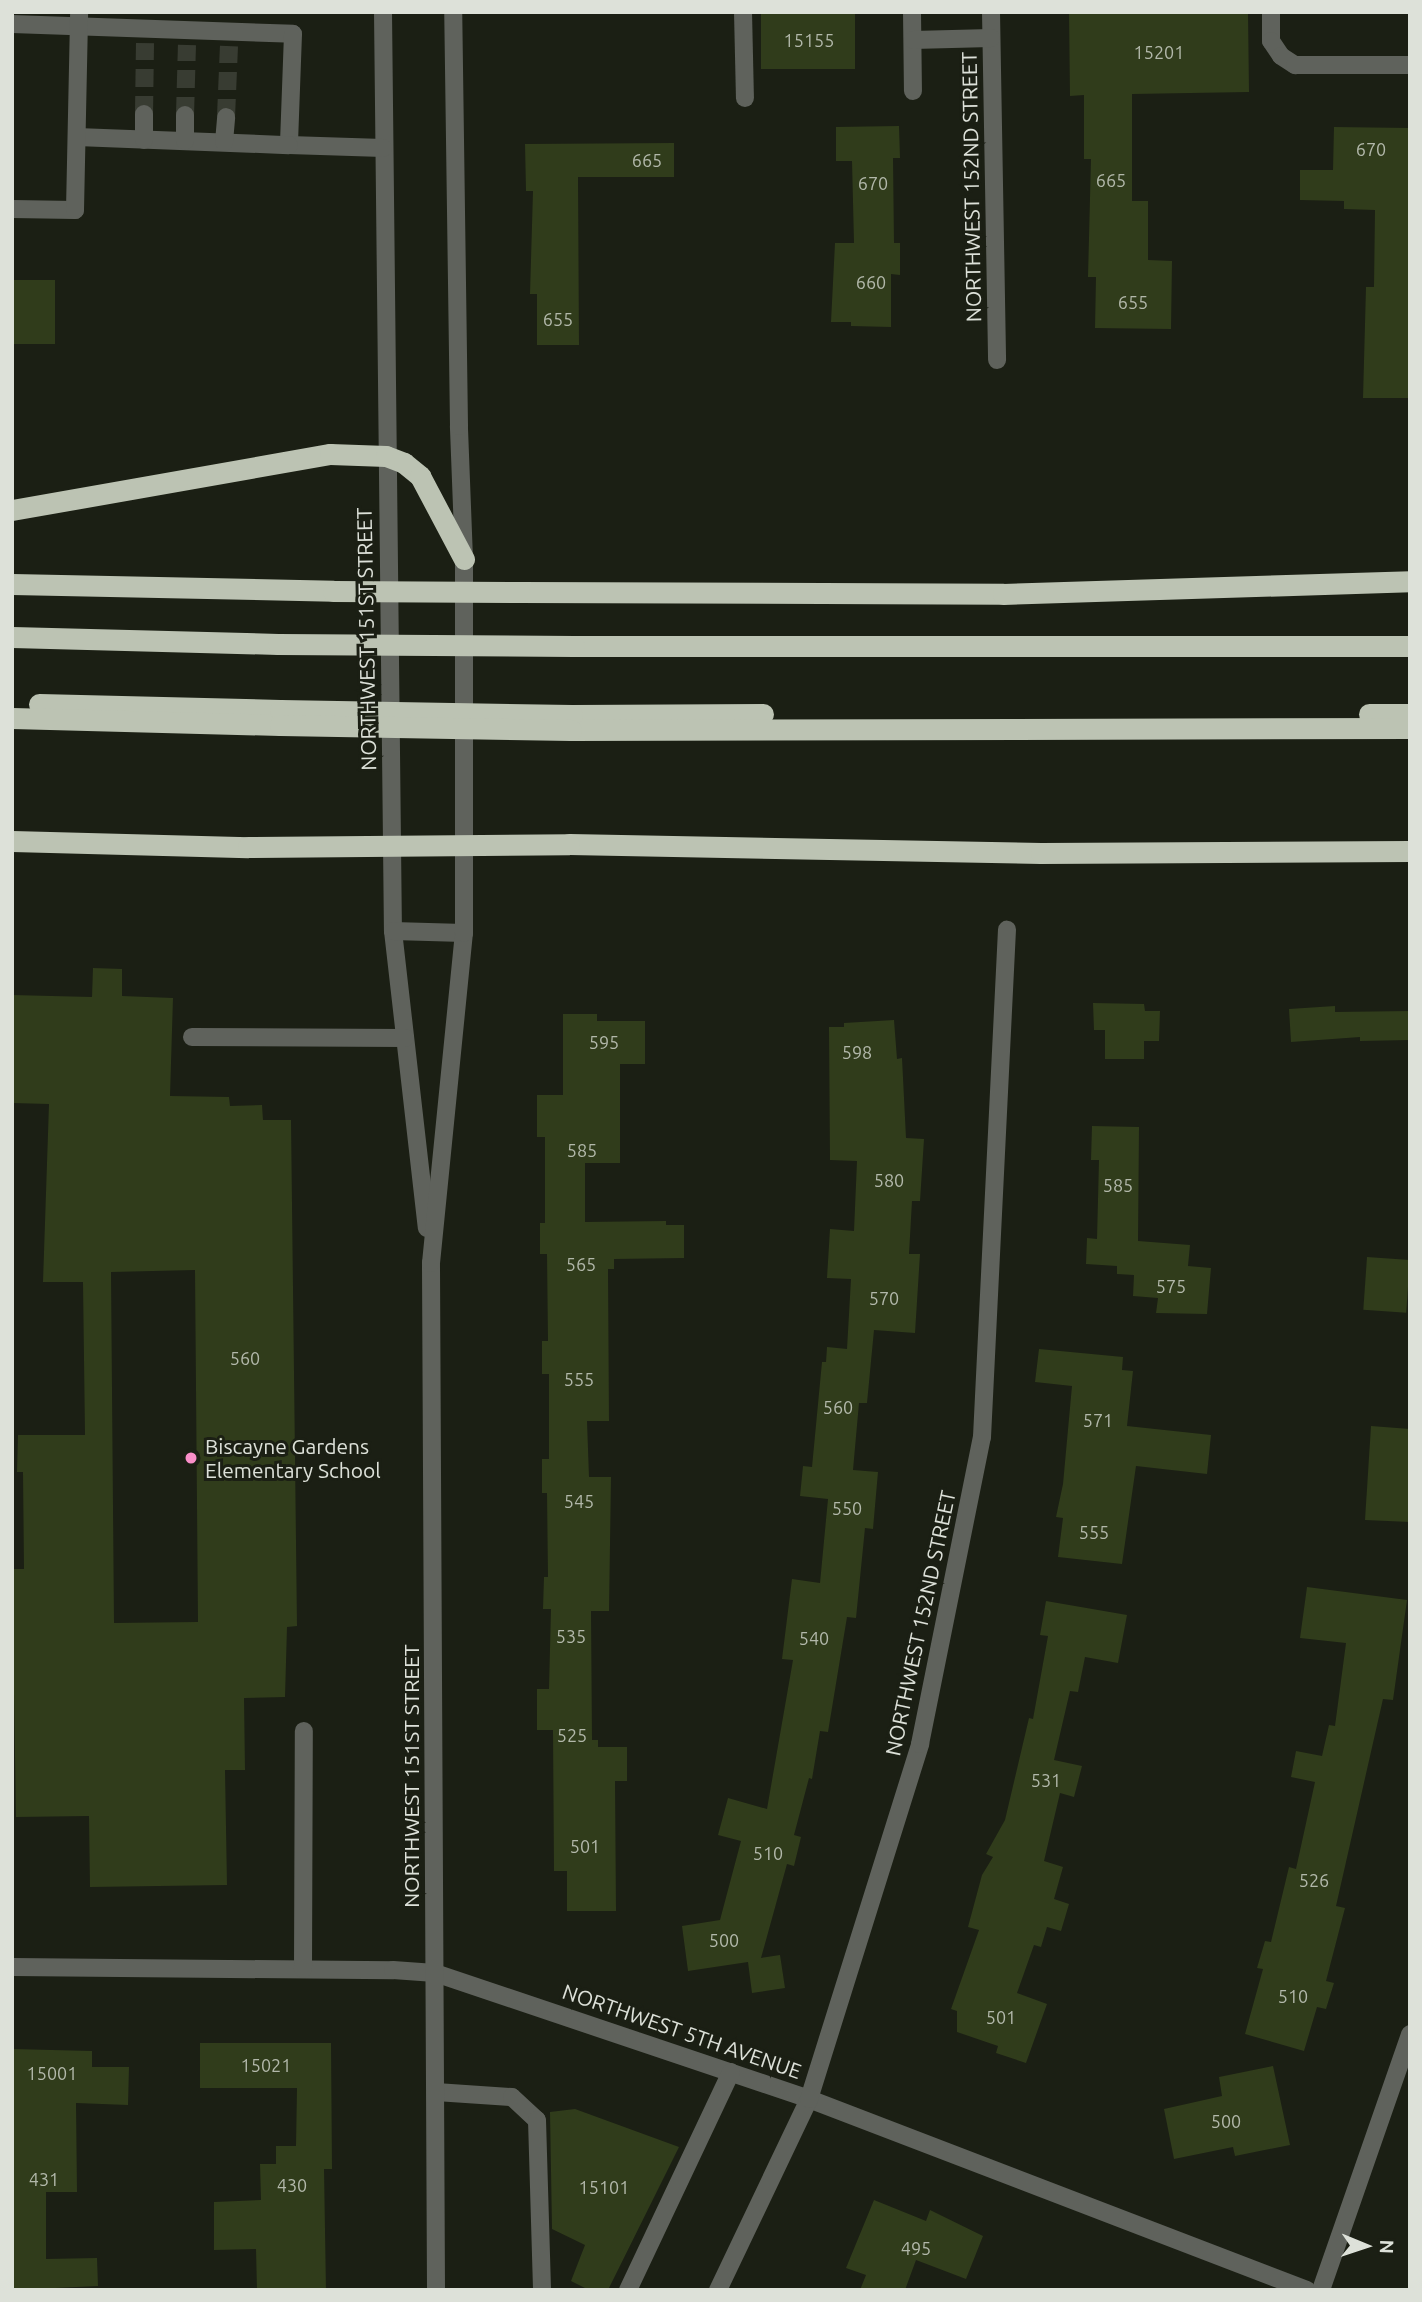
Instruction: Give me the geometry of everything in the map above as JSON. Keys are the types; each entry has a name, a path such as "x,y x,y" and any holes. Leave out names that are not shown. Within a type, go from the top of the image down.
{"highway":[{"path":"12,510 330,454 386,456 404,463 420,476 464,559"},
{"path":"12,584 333,591 1003,594 1410,581"},
{"path":"12,638 278,644 574,646 1410,646"},
{"path":"12,704 280,717"},
{"path":"572,722 1410,713"},
{"path":"12,718 280,717 572,722 1410,728"},
{"path":"12,841 248,847 569,844 1041,853 1410,851"}],"street":[{"name":"NORTHWEST 151ST STREET","path":"383,12 393,931 431,1263"},
{"name":"NORTHWEST 151ST STREET","path":"436,2290 431,1263 464,933 464,559 458,426 453,12"},
{"path":"743,12 745,98"},
{"path":"912,12 913,91"},
{"name":"NORTHWEST 152ND STREET","path":"990,12 997,360"},
{"path":"1271,12 1271,41 1281,56 1294,65 1410,65"},
{"path":"12,24 79,19 146,36 229,39 293,34 289,145"},
{"path":"12,209 75,210 79,19"},
{"path":"913,40 991,37"},
{"path":"144,114 144,139"},
{"path":"185,115 185,141"},
{"path":"224,142 226,117"},
{"path":"77,137 383,148"},
{"name":"NORTHWEST 152ND STREET","path":"718,2290 809,2099 920,1744 982,1437 1007,930"},
{"path":"393,931 464,933"},
{"path":"192,1037 405,1038"},
{"path":"303,1969 304,1731"},
{"name":"NORTHWEST 5TH AVENUE","path":"12,1967 303,1969 435,1973 809,2099 1307,2290"},
{"path":"1321,2290 1410,2034"},
{"path":"628,2290 731,2072"},
{"path":"436,2092 512,2097 537,2120 541,2287"}],"building":[{"path":"761,12 855,12 855,69 761,69"},
{"path":"1069,12 1248,12 1249,92 1132,94 1132,201 1148,201 1148,260 1172,261 1171,329 1095,328 1096,277 1088,277 1091,159 1084,159 1084,95 1070,96"},
{"path":"899,126 900,158 893,158 894,243 900,243 900,275 891,274 891,327 851,326 851,322 831,322 835,243 854,243 852,161 836,161 836,127"},
{"path":"1334,127 1410,128 1410,398 1363,398 1366,287 1374,287 1375,210 1344,209 1344,201 1300,200 1300,170 1333,170"},
{"path":"674,143 674,177 578,177 579,345 537,345 537,294 530,294 533,191 526,191 525,144"},
{"path":"12,280 55,280 55,344 12,344"},
{"path":"93,968 122,969 122,996 173,998 170,1096 229,1097 230,1106 262,1105 263,1120 291,1120 297,1626 287,1627 285,1697 244,1698 245,1770 225,1770 227,1885 90,1887 89,1816 16,1817 12,1569 24,1569 23,1472 17,1472 18,1435 85,1435 83,1282 43,1282 49,1104 12,1103 12,995 92,997","holes":["195,1270 198,1622 114,1623 111,1272"]},
{"path":"1093,1003 1144,1004 1145,1011 1160,1011 1159,1041 1144,1041 1144,1059 1105,1059 1105,1030 1094,1030"},
{"path":"1335,1006 1335,1012 1410,1011 1410,1040 1360,1041 1360,1037 1291,1042 1289,1009"},
{"path":"563,1014 597,1014 597,1021 645,1021 645,1064 620,1064 620,1163 585,1163 585,1222 666,1221 666,1225 684,1225 684,1258 614,1259 614,1269 608,1269 609,1421 587,1421 589,1477 611,1477 609,1611 591,1611 592,1740 598,1740 598,1747 627,1747 627,1781 615,1781 616,1911 567,1911 567,1871 554,1871 553,1730 537,1730 537,1689 549,1689 551,1609 543,1609 544,1577 548,1577 547,1493 542,1493 542,1459 549,1459 549,1374 542,1374 542,1341 548,1341 547,1254 540,1254 540,1223 545,1223 545,1137 537,1137 537,1095 563,1095"},
{"path":"894,1020 897,1059 902,1058 906,1138 924,1139 920,1201 912,1201 909,1254 920,1254 915,1333 874,1330 867,1403 859,1403 853,1470 878,1472 873,1529 865,1528 856,1618 847,1617 828,1732 820,1731 812,1779 809,1778 794,1835 801,1837 794,1866 787,1864 761,1958 780,1955 785,1988 752,1993 748,1962 688,1971 682,1926 720,1920 741,1841 718,1835 728,1798 767,1809 793,1660 782,1659 792,1579 820,1583 828,1499 800,1496 803,1466 812,1467 822,1362 826,1362 827,1347 847,1349 851,1279 827,1278 830,1229 854,1231 857,1161 830,1160 829,1027 844,1027 844,1023"},
{"path":"1092,1126 1139,1127 1138,1241 1190,1245 1188,1266 1211,1268 1207,1314 1156,1313 1158,1298 1133,1296 1134,1275 1117,1274 1117,1266 1086,1264 1087,1238 1097,1239 1099,1160 1091,1160"},
{"path":"1367,1257 1410,1260 1406,1313 1363,1310"},
{"path":"1039,1349 1123,1357 1122,1370 1133,1371 1127,1426 1211,1435 1207,1474 1136,1466 1122,1564 1058,1557 1063,1518 1056,1517 1063,1484 1072,1386 1035,1382"},
{"path":"1371,1426 1410,1429 1410,1522 1365,1520"},
{"path":"1307,1587 1407,1600 1393,1700 1383,1699 1336,1906 1345,1908 1326,1981 1334,1983 1326,2009 1317,2007 1304,2051 1245,2034 1263,1969 1257,1968 1265,1941 1271,1942 1289,1867 1296,1869 1315,1782 1291,1777 1296,1751 1322,1756 1329,1725 1335,1726 1346,1643 1300,1638"},
{"path":"1046,1601 1127,1615 1118,1663 1085,1657 1078,1692 1070,1691 1054,1760 1082,1766 1074,1797 1060,1793 1044,1861 1063,1867 1054,1899 1069,1904 1061,1931 1047,1927 1041,1947 1034,1945 1017,1993 1047,2004 1026,2063 996,2053 998,2046 957,2032 957,2011 951,2009 979,1930 968,1927 982,1875 993,1857 986,1854 1005,1820 1029,1718 1033,1719 1048,1636 1040,1635"},
{"path":"200,2043 331,2043 332,2169 324,2169 326,2290 257,2290 256,2249 214,2250 214,2202 261,2200 260,2164 276,2164 276,2146 296,2146 297,2088 200,2088"},
{"path":"12,2049 92,2051 92,2067 129,2067 128,2105 76,2103 77,2192 46,2192 46,2259 97,2258 98,2286 12,2290"},
{"path":"1273,2066 1290,2145 1235,2156 1233,2147 1174,2159 1164,2109 1222,2096 1219,2077"},
{"path":"575,2109 679,2147 608,2290 589,2290 571,2281 585,2245 552,2229 550,2112"},
{"path":"874,2200 926,2221 930,2210 983,2236 966,2279 916,2260 905,2290 860,2290 866,2275 846,2268"}],"tunnel":[{"path":"144,114 145,43"},
{"path":"185,115 187,45"},
{"path":"226,117 229,46"}],"place":[{"name":"Biscayne Gardens Elementary School","path":"191,1458"}]}
